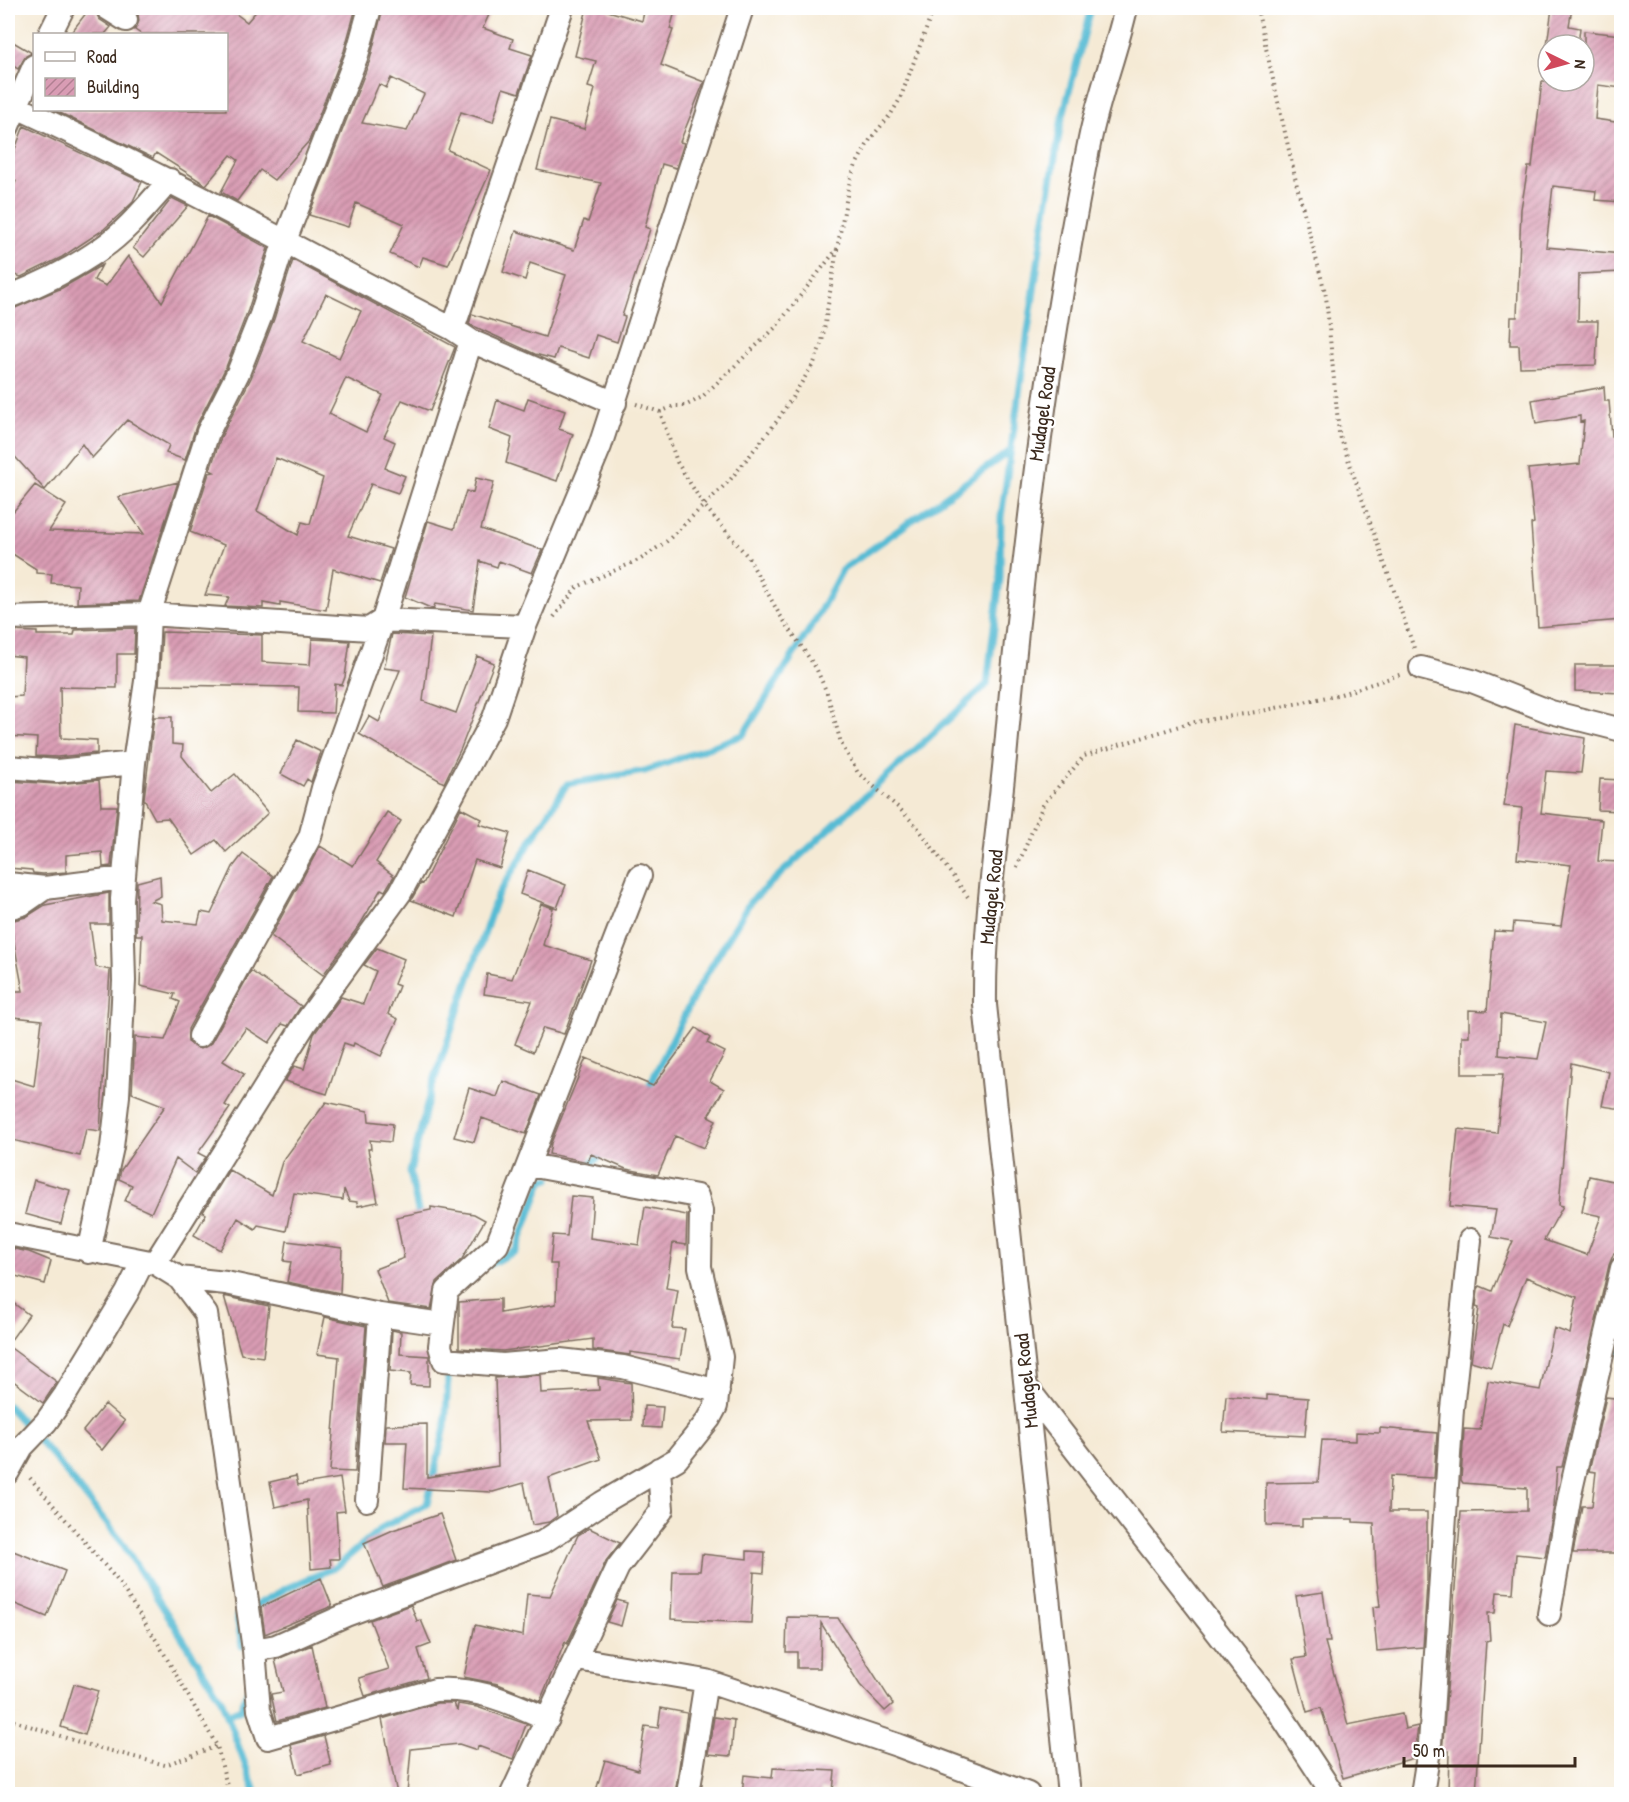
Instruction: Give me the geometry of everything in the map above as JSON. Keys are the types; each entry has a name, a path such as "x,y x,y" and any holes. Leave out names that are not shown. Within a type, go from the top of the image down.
{"street":[{"path":"50,33 63,8"},
{"path":"108,8 126,21"},
{"path":"89,1252 111,1147 118,1096 124,981 123,878 134,763 146,681 149,615 208,432 238,373 261,315 284,243 357,55 370,8"},
{"path":"200,1036 310,837 323,788 383,620 462,335 562,8"},
{"path":"15,1459 46,1422 127,1293 306,1022 400,893 494,718 525,626 600,446 742,8"},
{"name":"Mudagel Road","path":"1069,1794 1028,1389 985,1005 986,920 999,824 1018,598 1047,375 1090,136 1126,8"},
{"path":"33,68 10,112 170,180 284,243 462,335 615,403"},
{"path":"8,297 33,287 102,248 134,220 170,180"},
{"path":"8,618 149,615 369,629 383,620 525,626"},
{"path":"1420,668 1472,681 1551,712 1622,730"},
{"path":"8,767 57,771 134,763"},
{"path":"640,876 497,1245 447,1291 440,1346 444,1360 503,1365 570,1361 623,1367 718,1391"},
{"path":"8,884 45,888 123,878"},
{"path":"8,908 22,904 45,888"},
{"path":"254,1650 276,1646 346,1614 543,1542 677,1459 709,1419 716,1406 721,1357 700,1267 701,1211 697,1196 529,1165"},
{"path":"8,1234 50,1241 89,1252 149,1262 179,1278 226,1283 380,1316 442,1324"},
{"path":"1422,1794 1430,1744 1452,1409 1470,1240"},
{"path":"1549,1614 1570,1494 1622,1268"},
{"path":"179,1278 206,1314 254,1650 259,1710 268,1738 435,1690 461,1688 496,1697 548,1719"},
{"path":"367,1500 380,1316"},
{"path":"1028,1389 1277,1709 1333,1794"},
{"path":"512,1794 618,1567 662,1510 659,1469"},
{"path":"577,1659 706,1681 897,1745 1028,1794"},
{"path":"688,1794 706,1681"}],"path":[{"path":"525,626 548,624 577,587 657,549 730,480 764,439 814,363 828,318 837,249 850,180 871,138 900,99 934,8"},
{"path":"1014,875 1043,805 1084,756 1189,723 1262,711 1341,694 1420,668 1339,433 1326,296 1297,186 1257,8"},
{"path":"837,249 775,328 721,380 702,397 685,406 674,406 660,412 678,462 704,506 748,557 778,612 816,668 827,693 841,742 858,773 918,828 986,920"},
{"path":"15,1459 118,1581 158,1643 217,1746 229,1794"},
{"path":"8,1719 85,1744 165,1765 217,1746"}],"building":[{"path":"90,8 94,8 99,19 111,27 106,33 71,33"},
{"path":"131,8 228,8 247,22 259,8 356,8 344,51 309,141 274,180 260,170 237,201 221,192 238,160 231,155 206,185 156,153 153,158 56,111 228,111 228,33 140,33 135,30 139,21 138,14"},
{"path":"383,8 492,8 483,28 513,39 510,48 532,55 519,93 503,88 493,122 461,112 448,150 491,170 448,265 423,257 419,267 390,254 404,224 356,203 348,227 309,215 370,60","holes":["391,78 424,94 407,131 362,123 379,84 386,88"]},
{"path":"587,8 609,8 608,11 642,21 645,8 676,8 670,29 673,30 661,65 704,82 680,142 684,143 676,168 662,164 645,227 650,229 622,316 625,317 617,342 596,335 589,358 558,348 554,359 535,354 469,324 472,314 545,337 566,275 530,263 525,280 503,272 516,231 574,250 584,220 588,222 601,183 537,170 550,120 584,129 595,89 588,87 596,61 575,56"},
{"path":"1552,8 1572,8 1569,26 1580,28 1579,33 1549,33"},
{"path":"1584,31 1622,35 1622,88 1598,85 1595,119 1622,123 1622,202 1595,200 1596,191 1553,186 1546,247 1622,254 1622,272 1579,274 1578,321 1598,321 1596,365 1520,367 1519,345 1510,345 1511,317 1517,317 1521,209 1528,167 1532,167 1541,93 1596,93 1596,33 1584,33"},
{"path":"8,39 32,53 26,56 18,69 8,63"},
{"path":"24,126 142,182 132,203 103,230 62,257 21,277 8,273 8,200 16,181 8,177 8,167"},
{"path":"172,198 188,206 144,257 133,248"},
{"path":"208,216 268,248 226,367 196,426 185,460 166,453 169,445 127,420 92,458 82,444 45,490 8,449 8,311 62,288 102,265 94,280 106,286 128,256 162,302"},
{"path":"293,260 455,347 430,411 402,400 384,437 395,442 385,468 405,476 398,493 371,484 348,536 391,549 380,583 333,569 326,610 280,602 280,606 263,603 263,608 225,606 229,597 205,595 224,545 190,532 209,473 214,472 210,470 221,437 251,378 274,319","holes":["326,294 361,311 339,358 303,341","346,378 383,395 366,432 329,414","276,458 323,478 310,524 302,522 298,535 257,511"]},
{"path":"1604,387 1605,401 1609,401 1612,436 1622,437 1622,620 1538,627 1531,524 1534,523 1528,469 1580,464 1584,421 1580,422 1580,416 1536,424 1532,400"},
{"path":"528,398 565,411 559,429 573,434 557,481 506,463 512,438 489,429 497,400 524,410"},
{"path":"476,478 494,482 481,529 542,550 532,573 499,561 497,567 480,561 473,610 435,604 433,609 405,597 428,521 454,529 466,491 473,493"},
{"path":"178,482 139,601 77,603 78,585 51,583 52,574 36,573 36,569 8,551 8,518 35,485 66,505 49,531 144,534 118,497"},
{"path":"135,628 134,654 117,654 117,688 60,687 61,738 97,740 97,753 57,757 36,756 37,738 8,736 8,697 22,696 24,657 8,655 8,631 37,632 37,635 74,635 75,630"},
{"path":"162,632 262,635 262,662 310,665 312,639 350,641 345,677 342,685 335,684 333,713 298,712 299,687 159,685"},
{"path":"392,634 431,636 423,701 456,713 477,656 494,663 461,748 444,783 359,734 369,716 379,722 400,670 384,668"},
{"path":"1575,665 1622,665 1622,693 1575,691"},
{"path":"154,717 172,717 172,744 183,745 182,756 211,793 235,774 268,813 226,852 216,840 194,855 168,818 155,819 144,799"},
{"path":"1515,725 1585,738 1581,773 1546,771 1541,813 1602,820 1598,861 1621,862 1618,905 1622,906 1622,1109 1602,1106 1609,1072 1571,1063 1559,1205 1563,1206 1544,1240 1587,1255 1601,1216 1582,1212 1589,1176 1622,1183 1622,1235 1617,1254 1614,1253 1609,1265 1562,1467 1557,1467 1554,1506 1545,1557 1516,1554 1513,1593 1497,1592 1495,1613 1488,1613 1490,1640 1486,1641 1476,1794 1448,1794 1449,1751 1442,1753 1461,1512 1527,1511 1527,1488 1463,1483 1461,1480 1464,1429 1480,1430 1488,1381 1540,1390 1554,1328 1570,1334 1577,1297 1526,1277 1507,1326 1503,1324 1491,1367 1471,1361 1479,1308 1476,1307 1478,1289 1480,1286 1492,1291 1513,1241 1491,1237 1496,1210 1450,1206 1458,1129 1497,1133 1503,1074 1462,1074 1462,1036 1469,1036 1469,1010 1487,1011 1494,931 1513,932 1514,922 1561,926 1571,865 1517,859 1522,808 1504,806","holes":["1501,1014 1546,1022 1538,1059 1499,1055"]},
{"path":"297,740 321,752 311,782 307,779 303,786 281,774"},
{"path":"1600,779 1622,780 1620,811 1598,810"},
{"path":"99,780 101,806 117,806 111,866 103,867 102,852 66,855 66,872 43,874 33,873 32,870 8,868 8,781 56,784"},
{"path":"461,808 482,819 479,824 510,833 500,868 475,860 456,917 411,900 421,883 423,884"},
{"path":"387,812 401,821 376,862 394,876 385,891 381,889 361,923 323,975 271,936 320,846 353,866"},
{"path":"243,854 273,876 188,1029 188,1042 200,1049 211,1043 251,971 301,1006 288,1026 282,1024 269,1043 246,1028 223,1061 244,1074 225,1105 230,1108 198,1153 206,1157 195,1173 176,1159 151,1213 125,1201 132,1185 119,1179 121,1170 165,1106 132,1093 135,1037 165,1040 180,1002 173,999 175,994 140,986 142,935 136,935 137,882 160,876 161,896 151,901 161,904 162,920 198,924 201,912 211,914 233,867"},
{"path":"528,870 566,885 557,908 520,894"},
{"path":"109,893 109,924 90,924 96,967 110,970 100,1131 86,1129 80,1156 8,1139 8,1078 34,1086 42,1020 13,1017 15,991 23,991 10,921 26,917 45,905"},
{"path":"541,904 553,908 543,945 591,960 564,1034 543,1028 533,1052 515,1044 532,1001 484,994 487,974 512,979"},
{"path":"377,948 404,959 394,984 399,986 388,1014 398,1019 381,1056 354,1043 353,1046 344,1043 327,1094 285,1081 294,1066 304,1069 314,1034 341,997 363,1004 376,971 364,965"},
{"path":"696,1028 710,1038 707,1043 725,1052 710,1081 724,1089 708,1116 716,1120 704,1148 675,1136 658,1175 626,1169 591,1154 588,1162 549,1154 551,1143 586,1058 653,1086"},
{"path":"503,1081 541,1095 526,1134 482,1118 474,1142 454,1137 469,1088 497,1097"},
{"path":"326,1102 368,1111 369,1121 393,1124 391,1142 370,1140 371,1149 368,1149 378,1202 358,1206 357,1202 349,1201 344,1189 343,1200 294,1193 286,1231 258,1225 255,1229 238,1218 220,1250 194,1235 206,1214 203,1212 229,1170 272,1195 282,1162"},
{"path":"34,1180 70,1190 61,1224 25,1214"},
{"path":"571,1196 593,1198 590,1238 639,1245 645,1207 687,1215 686,1245 673,1243 666,1288 678,1290 672,1328 685,1329 680,1359 630,1352 630,1355 593,1350 593,1339 503,1351 459,1348 459,1302 500,1299 500,1313 556,1304 557,1264 550,1264 553,1235 567,1236"},
{"path":"431,1207 474,1214 485,1220 462,1259 437,1282 431,1309 388,1303 375,1269 404,1258 396,1217 431,1210"},
{"path":"287,1241 342,1248 340,1293 287,1282 291,1262 284,1261"},
{"path":"10,1248 29,1252 51,1261 45,1284 8,1274"},
{"path":"224,1296 269,1306 263,1357 241,1354"},
{"path":"8,1299 29,1315 8,1344"},
{"path":"325,1317 366,1326 355,1472 330,1471 339,1357 317,1354"},
{"path":"392,1330 401,1332 400,1354 429,1356 429,1386 410,1385 411,1373 390,1371"},
{"path":"8,1346 57,1382 43,1403 8,1377"},
{"path":"540,1375 541,1393 599,1390 598,1378 631,1383 632,1420 588,1421 601,1459 549,1478 557,1516 549,1522 532,1525 524,1483 493,1492 404,1488 407,1442 385,1442 386,1425 427,1424 427,1477 498,1466 495,1378"},
{"path":"1267,1395 1308,1398 1305,1436 1223,1432 1226,1396 1267,1400"},
{"path":"1606,1397 1622,1399 1622,1553 1573,1553 1582,1506 1592,1506 1596,1472 1589,1471"},
{"path":"105,1404 125,1421 102,1450 83,1431"},
{"path":"644,1406 663,1407 661,1428 643,1427"},
{"path":"1380,1428 1437,1433 1434,1478 1390,1476 1389,1512 1427,1512 1427,1584 1423,1647 1377,1651 1373,1607 1380,1606 1374,1523 1353,1522 1353,1519 1302,1519 1302,1526 1266,1525 1266,1483 1318,1482 1322,1440 1356,1441 1356,1432 1380,1433"},
{"path":"296,1476 298,1485 340,1478 345,1511 336,1512 339,1559 330,1559 331,1567 311,1569 307,1500 275,1507 270,1482"},
{"path":"440,1514 456,1560 383,1587 364,1543 393,1530"},
{"path":"589,1528 620,1543 606,1561 567,1644 565,1642 540,1701 498,1684 464,1677 475,1625 523,1636 527,1594 550,1596 578,1535"},
{"path":"8,1549 65,1571 47,1617 8,1601"},
{"path":"747,1551 765,1552 764,1573 754,1572 751,1623 671,1619 673,1571 700,1571 702,1554 747,1559"},
{"path":"321,1578 332,1606 265,1634 261,1607"},
{"path":"1323,1592 1330,1642 1325,1642 1348,1725 1402,1714 1405,1729 1418,1726 1414,1758 1343,1778 1321,1708 1307,1712 1293,1659 1306,1657 1296,1596"},
{"path":"617,1600 627,1603 621,1626 607,1622"},
{"path":"411,1605 417,1621 421,1620 431,1644 418,1649 427,1678 365,1696 359,1678 389,1669 370,1620"},
{"path":"787,1617 838,1618 893,1704 885,1711 860,1685 821,1623 820,1668 797,1668 797,1652 786,1652"},
{"path":"312,1645 325,1708 277,1721 271,1694 283,1692 275,1660"},
{"path":"74,1684 98,1691 85,1735 61,1727"},
{"path":"437,1703 454,1703 457,1711 458,1704 477,1707 529,1725 526,1725 513,1759 478,1746 477,1750 459,1744 411,1749 407,1794 397,1794 382,1719"},
{"path":"661,1708 687,1713 675,1794 595,1794 605,1760 638,1770 645,1726 658,1728"},
{"path":"714,1717 734,1720 731,1756 708,1754"},
{"path":"324,1736 331,1765 298,1774 291,1745"},
{"path":"773,1768 835,1771 833,1791 821,1790 821,1794 742,1794 744,1775 772,1778"}],"waterway":[{"path":"646,1092 697,990 750,902 987,684 1000,579 1001,517 1043,229 1061,123 1091,8"},
{"path":"420,1220 410,1172 430,1093 497,896 567,784 645,771 743,735 816,619 842,570 1010,451"},
{"path":"583,1170 605,1152"},
{"path":"488,1265 516,1251 543,1179 549,1179"},
{"path":"1606,1351 1622,1352"},
{"path":"242,1646 237,1616 287,1588 336,1567 383,1527 427,1504 445,1427 449,1363"},
{"path":"8,1406 52,1455 121,1541 221,1699 256,1794"},
{"path":"227,1715 241,1709 248,1690"}]}
